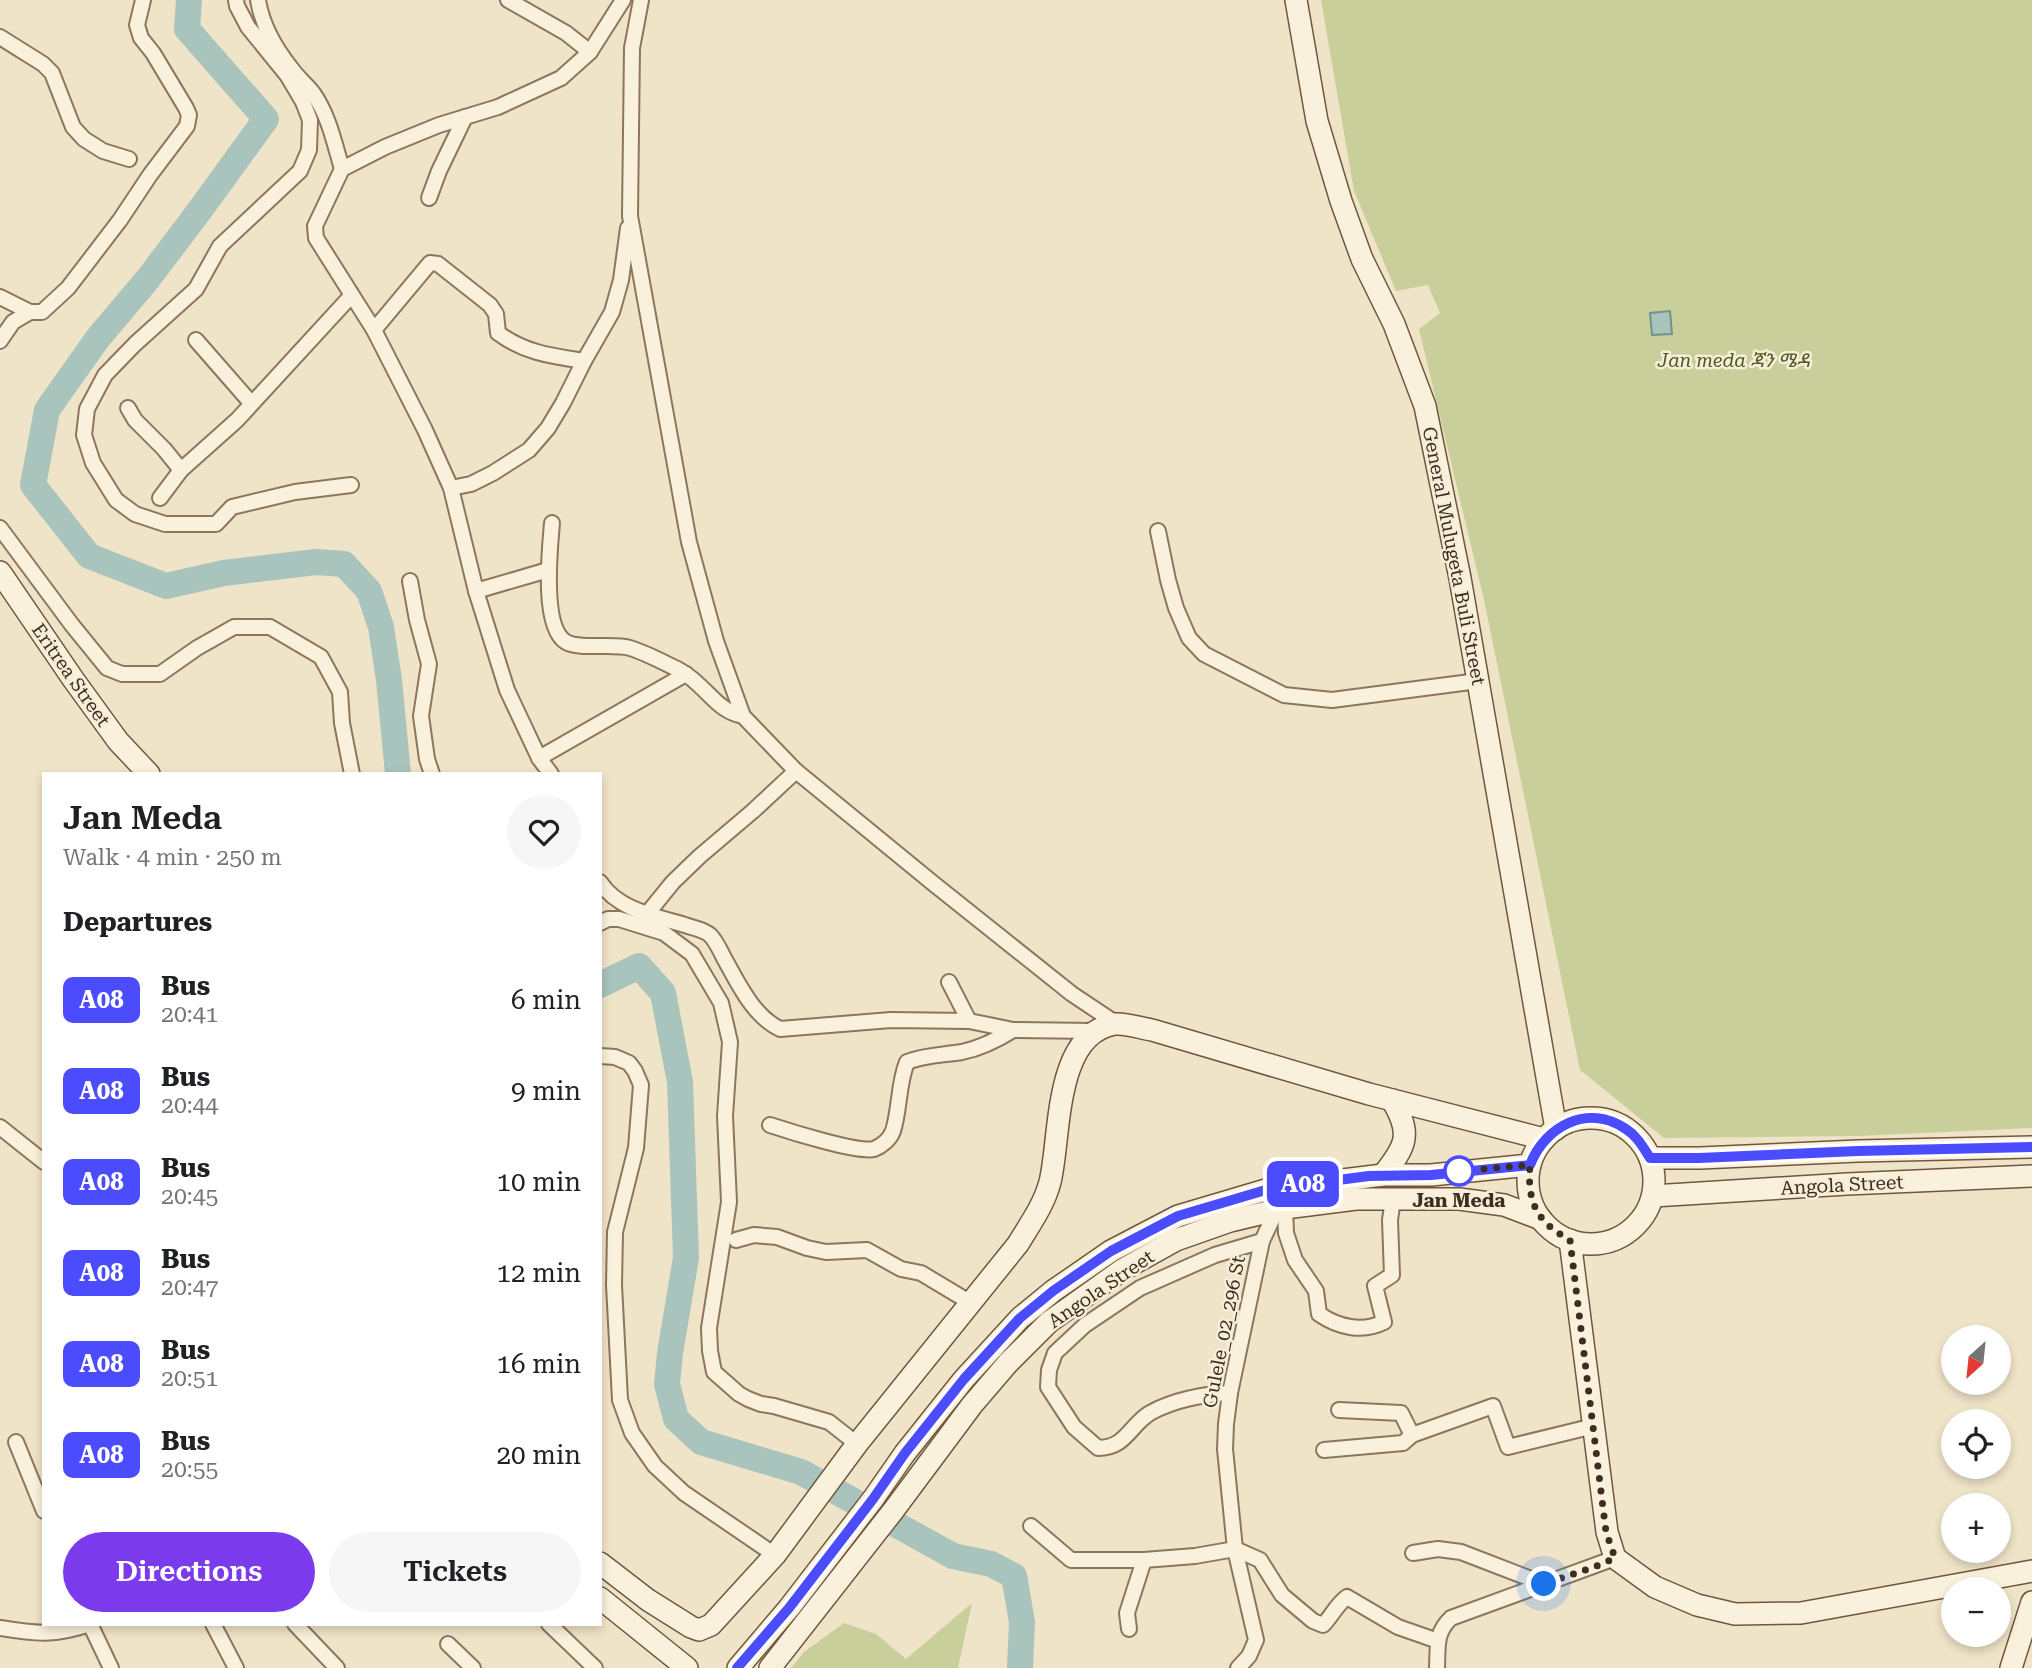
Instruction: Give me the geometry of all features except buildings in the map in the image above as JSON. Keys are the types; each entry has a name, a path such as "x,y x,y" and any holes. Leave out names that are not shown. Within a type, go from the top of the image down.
{"main road":[{"name":"General Mulugeta Buli Street","path":"1296,0 1317,121 1341,201 1362,259 1394,324 1425,406 1478,681 1550,1134"},
{"name":"Eritrea Street","path":"0,572 118,741 147,772"},
{"path":"602,1565 648,1600 691,1627 699,1630 711,1625 775,1555 857,1444 1018,1244 1039,1210 1049,1184 1061,1097 1071,1063 1095,1031 1117,1024 1152,1030 1392,1100 1550,1134"},
{"path":"1384,1175 1402,1150 1405,1136 1404,1123 1392,1100"},
{"path":"1589,1118 1626,1128 1640,1141 1650,1158 1654,1177 1653,1196 1646,1212 1635,1226 1621,1236 1605,1242 1587,1244 1570,1240 1554,1232 1541,1219 1532,1203 1528,1184 1535,1151 1550,1134 1570,1122 1589,1118"},
{"path":"1650,1158 2032,1147"},
{"path":"1843,1153 1846,1184"},
{"path":"738,1668 789,1608 964,1379 1020,1318 1053,1291 1111,1251 1178,1216 1229,1212 1269,1189 1384,1175 1431,1175 1530,1165"},
{"name":"Angola Street","path":"1653,1196 2032,1176"},
{"name":"Angola Street","path":"770,1668 972,1405 1008,1363 1049,1322 1122,1269 1229,1212 1356,1199 1487,1201 1541,1219"},
{"path":"1570,1240 1606,1532 1615,1558 1655,1587 1697,1605 1735,1614 1801,1613 2032,1571"},
{"path":"602,1600 687,1668"},
{"path":"2011,1668 2032,1602"}],"street":[{"path":"3,299 30,312 42,312 68,288 187,126 189,115 186,108 141,38 137,25 143,0"},
{"path":"236,0 248,27 287,75 303,102 310,120 310,150 300,171 220,246 196,289 105,375 87,409 84,435 93,463 116,500 135,514 165,524 216,524 232,507 295,492 351,485"},
{"path":"258,0 261,16 270,36 290,68 312,92 327,118 342,169"},
{"path":"508,0 566,33 590,52"},
{"path":"550,772 539,758 507,690 476,591 451,488 374,330 316,238 316,226 342,169 396,142 498,107 561,78 590,52 623,0"},
{"path":"451,488 471,484 529,450 553,419 612,312 621,280 630,216 632,48 641,0"},
{"path":"0,37 43,64 52,73 73,127 84,139 103,151 129,159"},
{"path":"429,198 465,117"},
{"path":"630,216 689,542 716,641 743,716 796,771 1061,986 1117,1024"},
{"path":"374,330 430,263 438,264 490,305 496,314 498,333 512,343 551,356 584,361"},
{"path":"160,498 181,470 217,440 351,296"},
{"path":"3,299 13,322"},
{"path":"0,341 13,322 30,312"},
{"path":"196,340 251,403"},
{"path":"128,408 135,420 181,470"},
{"path":"552,523 548,570 551,612 558,634 565,642 575,645 628,647 686,674 731,713 743,716"},
{"path":"0,528 107,668 122,674 160,674 197,648 234,627 270,627 321,657 340,692 342,723 352,772"},
{"path":"1158,531 1176,608 1189,638 1205,654 1284,695 1332,700 1478,681"},
{"path":"476,591 548,570"},
{"path":"410,581 429,664 421,716 431,772"},
{"path":"539,758 686,674"},
{"path":"647,914 673,882 700,856 796,771"},
{"path":"602,884 614,898 647,914 703,930 712,936 742,990 767,1023 780,1029 891,1020 969,1021 1013,1030 1095,1031"},
{"path":"602,922 620,919 664,933 692,954 721,1003 730,1042 725,1116 729,1202 709,1328 714,1372 748,1399 761,1405 774,1406 830,1422 857,1444"},
{"path":"948,982 969,1021"},
{"path":"770,1125 808,1137 871,1150 883,1145 892,1132 907,1062 994,1042 1013,1030"},
{"path":"602,1056 615,1057 629,1063 641,1085 636,1148 615,1233 614,1285 620,1400 632,1433 655,1466 684,1493 775,1555"},
{"path":"0,1127 42,1160"},
{"path":"1281,1208 1295,1260 1315,1291 1319,1314 1332,1323 1352,1328 1373,1328 1384,1322 1375,1286 1392,1275 1390,1220 1393,1199"},
{"name":"Gulele_02_296 St","path":"1238,1668 1249,1656 1256,1640 1235,1549 1225,1449 1230,1393 1262,1241 1281,1208"},
{"path":"736,1240 754,1235 778,1237 826,1252 867,1250 901,1269 920,1273 971,1303"},
{"path":"1230,1393 1212,1394 1170,1404 1149,1414 1120,1442 1110,1448 1098,1448 1074,1427 1048,1387 1049,1370 1055,1353 1085,1325 1140,1288 1214,1255 1262,1241"},
{"path":"1324,1450 1403,1443 1412,1436 1493,1406 1508,1447 1594,1426"},
{"path":"1339,1410 1401,1413 1412,1436"},
{"path":"16,1442 42,1506"},
{"path":"1031,1526 1071,1560 1144,1560 1195,1556 1235,1549 1261,1560 1282,1595 1313,1621 1323,1625 1338,1604 1347,1597 1398,1627 1438,1641"},
{"path":"1413,1553 1438,1549 1461,1552 1544,1584"},
{"path":"1437,1668 1438,1641 1442,1626 1451,1618 1615,1558"},
{"path":"1129,1629 1127,1613 1144,1560"},
{"path":"0,1628 45,1634 84,1626"},
{"path":"91,1626 111,1668"},
{"path":"214,1626 236,1668"},
{"path":"297,1626 337,1668"},
{"path":"551,1626 596,1668"},
{"path":"448,1644 473,1668"}],"green space":[{"name":"Jan meda ጃን ሜዳ","path":"1321,0 2032,0 2032,1128 1859,1136 1664,1138 1580,1070 1484,600 1419,329 1440,313 1428,285 1396,291 1354,191"},
{"path":"972,1603 958,1668 791,1668 804,1652 844,1623 876,1634 906,1659"}],"water":[{"path":"1670,311 1672,334 1652,335 1650,313"}],"waterway":[{"path":"189,0 187,29 266,119 147,280 98,338 47,410 33,485 89,556 166,586 224,573 316,562 344,564 369,591 381,627 398,772"},
{"path":"602,984 639,966 663,993 680,1082 686,1258 667,1384 676,1419 701,1442 801,1472 953,1556 991,1564 1014,1576 1022,1622 1020,1668"}],"bus line":[{"name":"A08","path":"737,1668 789,1608 964,1379 1020,1318 1053,1291 1111,1251 1178,1216 1269,1189 1335,1179 1431,1175 1530,1165 1535,1151 1556,1129 1570,1122 1589,1118 1626,1128 1640,1141 1650,1158 2032,1147"}],"place":[{"name":"Jan Meda","path":"1459,1171"}],"route":[{"path":"1459,1171 1530,1165 1528,1184 1532,1203 1541,1219 1554,1232 1570,1240 1606,1532 1615,1558 1544,1584"}]}
